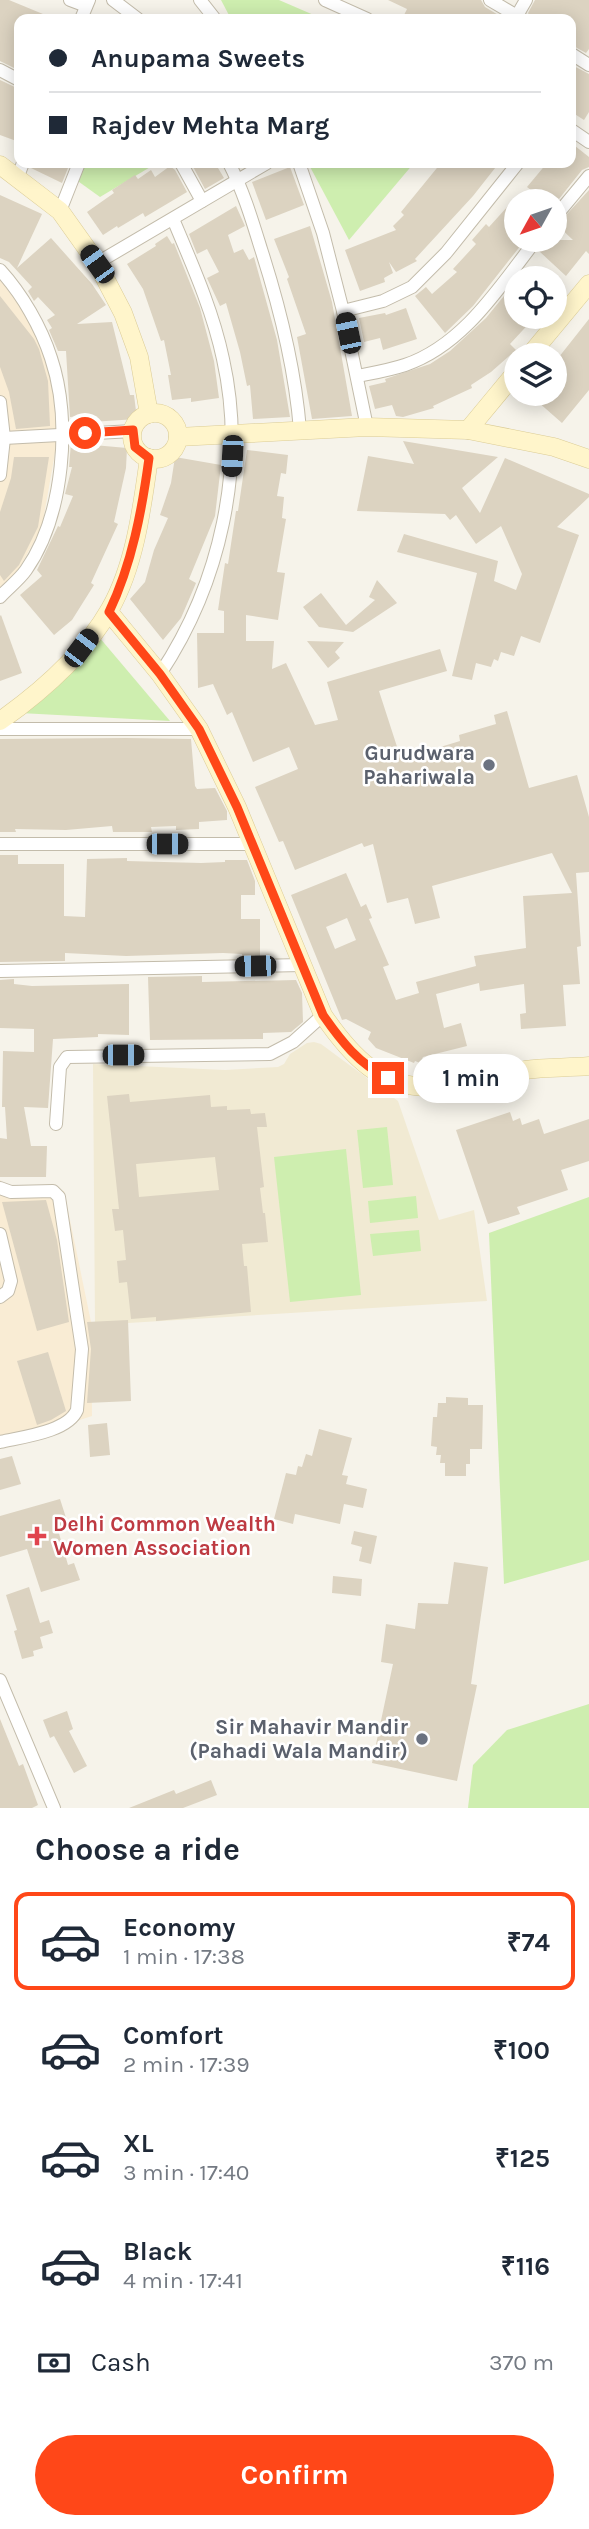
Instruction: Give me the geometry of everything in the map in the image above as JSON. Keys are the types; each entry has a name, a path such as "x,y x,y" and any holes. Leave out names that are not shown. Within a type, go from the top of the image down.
{"street":[{"path":"70,0 88,3"},
{"path":"113,0 131,14"},
{"path":"325,0 356,14"},
{"path":"490,0 512,14"},
{"path":"0,165 20,170 60,211 97,264 122,313 139,357 149,414"},
{"path":"60,211 77,168"},
{"path":"184,168 202,201"},
{"path":"232,168 274,289 289,353 300,430"},
{"path":"97,264 258,168"},
{"path":"301,168 323,233 343,311 367,427"},
{"path":"343,311 383,301 412,287 446,253 514,168"},
{"path":"567,203 589,176"},
{"path":"160,674 193,617 213,563 228,492 233,432 223,358 199,283 173,219"},
{"path":"358,376 405,365 455,336 470,323 526,252"},
{"path":"0,270 32,316 51,358 60,393 62,435 58,486 48,527 26,570 0,597"},
{"path":"540,343 589,284"},
{"path":"468,430 504,386"},
{"path":"0,402 4,439 0,475"},
{"path":"160,413 170,418 176,426 176,447 169,455 149,458 135,447 133,430 139,420 149,414 160,413"},
{"path":"178,437 367,427 468,430 554,447 589,459"},
{"path":"4,439 133,430"},
{"path":"0,720 40,691 109,612 125,570 139,520 149,458"},
{"path":"109,612 160,674 199,729 228,786 323,1015 342,1044 372,1071 404,1085 436,1087 526,1070 589,1066"},
{"path":"0,729 199,729"},
{"path":"0,844 252,844"},
{"path":"0,971 302,965"},
{"path":"56,1124 60,1067 67,1057 270,1054 293,1042 323,1015"},
{"path":"0,1188 11,1192 53,1191 59,1196 82,1349 74,1419 62,1426 0,1442"},
{"path":"0,1234 11,1281 8,1291 0,1297"},
{"path":"0,1680 54,1808"}],"shaded area":[{"path":"0,276 19,304 47,356 59,393 56,447 42,527 10,585 0,594"},
{"path":"307,1043 321,1044 398,1101 439,1220 474,1210 487,1301 95,1325 93,1064 225,1070 278,1067 284,1064 290,1054"},
{"path":"0,1180 10,1188 64,1191 91,1322 92,1416 0,1446"}],"green space":[{"path":"221,0 279,0 311,14 228,14"},
{"path":"80,168 149,168 100,197 75,179"},
{"path":"311,168 410,168 349,240"},
{"path":"99,637 170,721 20,713"},
{"path":"387,1127 393,1185 363,1188 357,1130"},
{"path":"346,1149 361,1295 290,1302 274,1157"},
{"path":"416,1196 418,1218 370,1223 368,1201"},
{"path":"589,1197 589,1560 504,1584 489,1233"},
{"path":"419,1230 421,1251 373,1256 370,1234"},
{"path":"589,1704 589,1808 468,1808 473,1765 507,1730"}],"building":[{"path":"0,0 9,0 43,14 14,14 14,68 0,61"},
{"path":"388,0 481,0 485,7 497,14 404,14 407,9"},
{"path":"535,0 589,0 589,49 586,53 576,47 576,14 528,13"},
{"path":"576,67 589,74 589,112 584,120 576,115"},
{"path":"0,80 14,87 14,140 0,135"},
{"path":"576,147 589,157 589,167 582,170 567,189 527,187 543,168 576,168"},
{"path":"31,168 68,168 62,183"},
{"path":"167,168 172,168 187,192 145,217 143,213 103,235 87,212 114,193 112,190 135,175 138,179 151,170 155,177"},
{"path":"194,168 218,168 224,178 205,189"},
{"path":"290,168 304,205 266,220 252,182"},
{"path":"437,168 495,168 415,259 417,261 396,272 389,262 393,273 384,278 385,282 360,291 345,250 396,230 393,226 404,215 401,212"},
{"path":"589,190 589,254 586,251 567,275 567,266 555,266 540,252 567,252 567,240 573,240 567,234 567,214"},
{"path":"0,195 42,214 17,268 51,238 92,284 106,305 77,324 112,322 130,395 134,395 137,419 91,422 90,416 70,417 66,351 58,351 47,320 55,315 38,297 34,301 28,291 32,287 9,262 0,258"},
{"path":"236,206 245,226 228,235 234,253 243,249 249,260 254,257 277,340 290,417 253,419 250,385 247,386 226,303 220,306 207,278 219,272 207,249 197,254 189,234"},
{"path":"504,210 504,252 516,252 473,306 445,333 415,296 426,287 432,294 457,272 453,269 476,244 472,240 486,224 489,227"},
{"path":"310,226 332,302 352,416 312,419 297,337 306,334 274,239"},
{"path":"167,236 172,244 174,243 200,308 214,361 219,398 191,402 191,398 172,400 168,375 171,375 164,340 161,341 143,289 127,264"},
{"path":"0,296 39,349 48,381 50,426 16,429 9,392 0,367"},
{"path":"504,296 504,329 524,329 511,343 504,343 504,361 471,385 472,388 433,406 434,408 403,417 396,416 392,405 375,409 369,386 430,364 450,351 486,318"},
{"path":"406,308 417,339 383,350 380,338 364,342 359,318 386,315"},
{"path":"589,319 589,390 562,423 543,406 567,406 567,347"},
{"path":"403,441 498,457 462,488 480,513 505,458 589,494 557,527 579,535 540,643 521,636 514,656 501,652 498,661 494,659 491,667 476,663 472,680 452,676 477,573 397,552 404,534 498,561 494,581 516,590 522,574 501,526 476,544 456,515 450,520 445,514 357,511 368,456 414,464"},
{"path":"71,443 127,448 126,468 114,522 118,524 91,583 94,585 72,620 54,635 20,595 42,576 37,570 73,496 65,494 72,467 69,467"},
{"path":"247,450 288,455 286,474 281,473 277,496 284,497 282,518 286,519 277,572 285,573 278,620 246,615 246,641 274,641 272,669 286,663 315,725 338,720 327,682 440,649 447,671 379,691 401,759 460,741 459,735 496,724 494,715 507,711 529,788 577,775 589,817 589,872 576,873 581,946 577,947 580,984 563,985 566,1026 521,1029 520,1014 526,1013 524,984 480,991 479,983 436,994 444,1028 461,1023 467,1046 423,1057 420,1063 414,1063 376,1048 368,1039 371,1032 346,1019 342,1020 291,895 346,873 361,907 366,904 372,918 369,919 389,965 383,967 396,1000 419,993 416,982 476,966 474,956 526,948 523,896 572,893 552,853 432,886 440,918 415,924 408,898 387,903 373,844 364,847 362,843 295,870 283,841 279,842 255,787 298,769 289,747 253,762 232,712 227,715 213,684 198,688 197,633 224,633 224,611 218,610 225,563 228,564","holes":["347,918 356,940 335,949 326,927"]},
{"path":"14,457 49,457 38,527 19,565 4,581 0,575 0,512 11,478"},
{"path":"175,457 221,465 215,516 189,579 196,583 181,618 163,640 130,599 145,582 154,550 168,518 160,515 171,483"},
{"path":"377,580 397,603 353,632 319,627 303,607 321,593 346,625 375,600 369,597"},
{"path":"0,616 22,673 0,681"},
{"path":"307,641 344,642 335,652 340,658 328,668"},
{"path":"0,739 191,739 195,786 197,789 215,788 227,811 227,820 199,822 199,829 151,827 152,832 113,832 112,826 66,830 15,829 16,832 0,832"},
{"path":"0,855 18,855 18,864 64,864 64,916 85,917 87,859 127,858 127,861 201,863 247,860 255,881 255,895 241,895 241,919 260,919 260,957 223,953 126,956 65,953 65,961 0,962"},
{"path":"202,976 202,982 296,980 302,993 303,1022 291,1032 263,1033 263,1039 150,1040 148,977"},
{"path":"14,979 14,984 32,986 129,984 129,1035 98,1034 98,1037 53,1039 48,1108 24,1107 31,1146 47,1146 46,1177 0,1177 0,1138 7,1139 5,1107 2,1107 3,1051 34,1052 34,1029 0,1028 0,980"},
{"path":"129,1094 130,1102 210,1095 211,1107 227,1106 227,1110 250,1109 251,1114 265,1113 267,1127 257,1127 264,1187 260,1188 268,1242 242,1244 251,1312 156,1321 156,1317 131,1319 127,1282 119,1283 117,1261 126,1260 123,1230 115,1231 112,1209 119,1209 107,1096","holes":["215,1157 219,1190 139,1197 136,1164"]},
{"path":"510,1112 513,1121 520,1118 522,1125 539,1119 544,1134 589,1119 589,1161 561,1170 568,1190 517,1207 520,1214 488,1224 456,1130"},
{"path":"46,1200 57,1240 69,1322 37,1331 2,1202"},
{"path":"128,1320 131,1401 87,1403 91,1349 87,1322"},
{"path":"48,1352 66,1411 37,1425 17,1361"},
{"path":"446,1397 468,1398 468,1405 483,1405 482,1449 470,1449 470,1464 466,1464 466,1476 445,1476 445,1463 440,1463 441,1455 436,1455 437,1447 431,1446 433,1417 437,1417 438,1403 446,1403"},
{"path":"107,1423 110,1455 90,1457 88,1425"},
{"path":"319,1429 352,1438 342,1475 348,1476 346,1484 367,1489 363,1508 344,1504 340,1524 295,1514 293,1524 274,1519 286,1473 296,1475 306,1454 312,1456"},
{"path":"12,1456 21,1484 0,1490 0,1459"},
{"path":"60,1499 69,1527 58,1530 68,1565 74,1563 80,1580 41,1592 27,1549 0,1557 0,1516"},
{"path":"354,1531 377,1536 371,1564 359,1561 362,1547 351,1544"},
{"path":"454,1562 488,1567 471,1684 477,1685 457,1781 372,1763 393,1664 381,1662 386,1624 415,1629 418,1603 448,1604"},
{"path":"333,1576 362,1579 361,1596 332,1593"},
{"path":"29,1587 40,1623 49,1620 53,1633 40,1637 43,1648 33,1651 34,1656 22,1659 14,1631 17,1630 6,1595"},
{"path":"67,1711 73,1729 69,1731 87,1766 74,1773 54,1736 50,1738 43,1720"},
{"path":"0,1719 19,1766 23,1764 38,1805 32,1808 0,1808"},
{"path":"211,1780 217,1795 183,1808 129,1808 174,1790 176,1794"}],"place":[{"name":"Gurudwara Pahariwala","path":"489,765"},
{"name":"Delhi Common Wealth Women Association","path":"37,1536"},
{"name":"Sir Mahavir Mandir (Pahadi Wala Mandir)","path":"422,1739"}],"route":[{"path":"85,433 133,430 135,447 149,458 142,507 125,570 109,612 160,674 199,729 237,807 323,1015 342,1044 372,1071 388,1078"}]}
